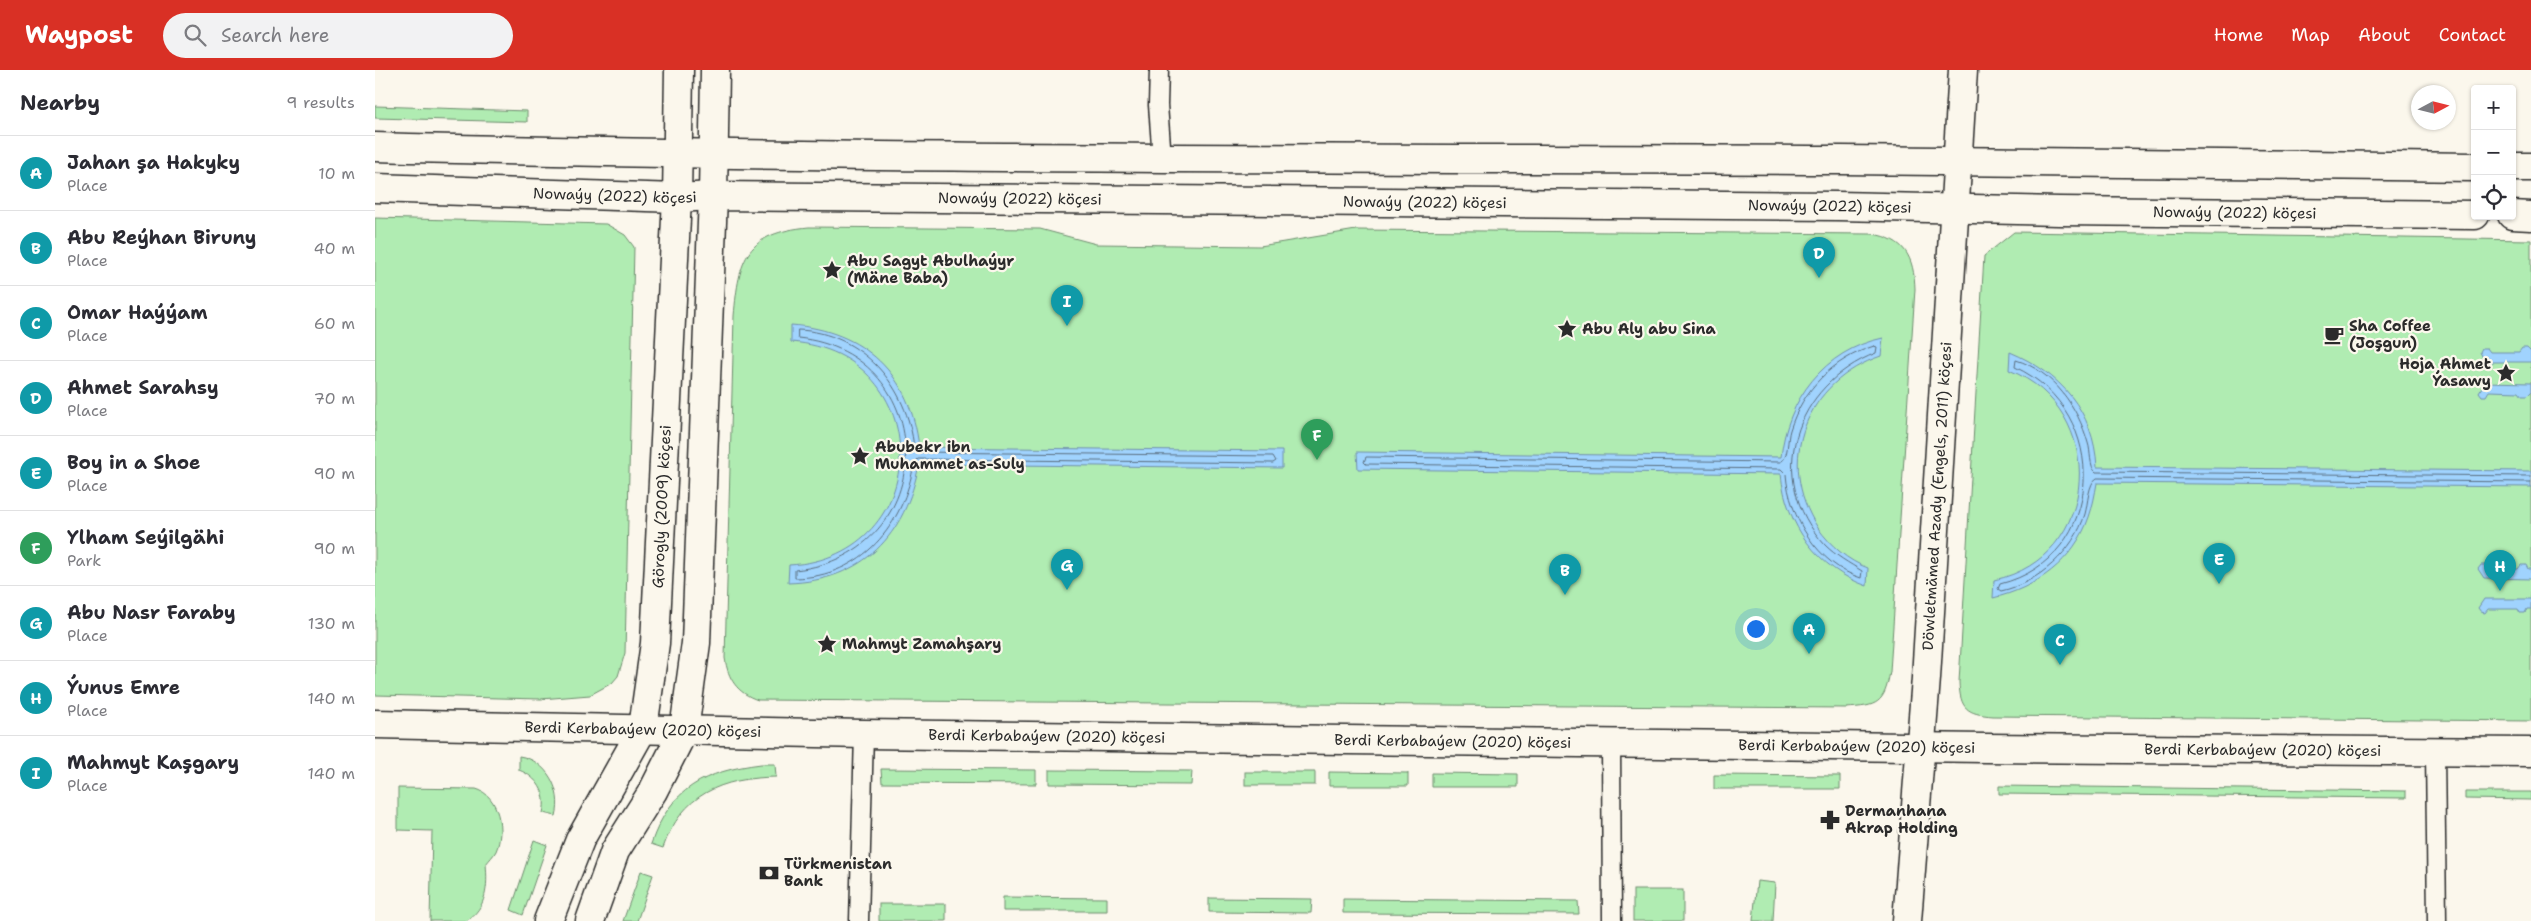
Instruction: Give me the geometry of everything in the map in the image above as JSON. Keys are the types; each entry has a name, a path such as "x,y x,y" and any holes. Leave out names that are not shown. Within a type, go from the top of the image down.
{"street":[{"name":"Görogly (2009) köçesi","path":"548,921 579,840 643,728 655,643 677,198 679,70"},
{"path":"590,921 615,851 653,791 684,730 696,642 713,196 715,70"},
{"name":"Döwletmämed Azady (Engels, 2011) köçesi","path":"1907,921 1921,746 1963,70"},
{"path":"375,147 547,152 713,152 1162,159 2471,166"},
{"path":"2516,167 2531,167"},
{"name":"Nowaýy (2022) köçesi","path":"375,188 677,198 713,196 1828,206 2471,215"},
{"path":"2516,215 2531,216"},
{"name":"Berdi Kerbabaýew (2020) köçesi","path":"375,724 864,734 2531,752"}],"lane":[{"path":"1159,70 1158,105 1162,159"},
{"path":"859,921 864,734"},
{"path":"1611,742 1611,921"},
{"path":"2435,751 2437,921"}],"green space":[{"path":"375,106 527,111 527,122 375,118"},
{"path":"375,218 606,224 625,235 634,247 625,653 618,676 612,683 590,695 541,699 375,695"},
{"path":"809,227 1040,229 1096,244 1260,246 1356,230 1872,234 1893,240 1900,245 1910,259 1915,289 1890,672 1885,691 1878,701 1872,704 1846,708 758,700 751,697 739,689 731,679 725,658 736,296 743,264 750,252 759,243 771,235"},
{"path":"2014,232 2531,240 2531,721 1993,716 1977,714 1967,708 1961,698 1959,682 1984,256"},
{"path":"519,756 538,764 551,778 557,797 556,816 543,813 544,799 540,787 536,781 519,770"},
{"path":"761,764 775,764 776,777 738,781 706,793 681,814 671,829 663,848 651,844 668,809 679,796 692,786 723,772"},
{"path":"881,769 1036,770 1036,784 882,783"},
{"path":"1049,770 1192,771 1191,785 1049,784"},
{"path":"1245,772 1315,772 1315,785 1245,785"},
{"path":"1329,772 1408,773 1408,786 1329,786"},
{"path":"1432,773 1518,774 1518,787 1432,787"},
{"path":"1714,775 1840,776 1840,789 1714,789"},
{"path":"1999,786 2406,791 2406,798 1999,794"},
{"path":"398,788 476,789 490,798 495,806 500,824 499,843 495,853 486,864 485,896 478,910 466,921 430,921 432,831 398,830"},
{"path":"2465,792 2531,792 2531,800 2465,799"},
{"path":"534,840 547,845 523,915 511,910"},
{"path":"641,871 653,875 637,921 623,921"},
{"path":"1757,881 1775,883 1773,921 1753,921"},
{"path":"1633,890 1683,890 1683,921 1633,921"},
{"path":"1003,897 1107,898 1107,911 1003,911"},
{"path":"1209,898 1312,899 1311,913 1209,912"},
{"path":"1343,899 1578,901 1579,914 1343,913"},
{"path":"879,904 946,904 946,921 879,921"}],"water":[{"path":"791,325 817,329 841,336 861,347 879,361 894,378 906,398 914,421 919,447 1282,451 1282,468 919,464 913,489 904,512 892,532 877,549 859,563 838,574 815,580 788,583 789,565 837,554 872,528 893,494 900,455 893,415 873,380 839,354 791,342"},
{"path":"1883,338 1881,356 1855,368 1834,384 1817,403 1805,426 1799,450 1799,476 1805,502 1818,528 1840,552 1868,568 1867,586 1849,578 1834,568 1807,543 1790,511 1784,493 1781,474 1358,469 1357,452 1781,457 1791,416 1800,397 1812,381 1826,366 1843,354 1862,344"},
{"path":"2482,348 2487,348 2490,352 2519,352 2522,348 2527,348 2531,352 2531,362 2485,362 2480,352"},
{"path":"2010,352 2044,371 2071,396 2089,428 2097,467 2531,471 2531,487 2097,483 2090,513 2074,547 2038,580 1993,598 1994,580 2029,566 2056,543 2072,514 2079,481 2076,448 2064,416 2041,390 2009,370"},
{"path":"2485,382 2531,383 2531,392 2527,396 2522,396 2519,392 2489,391 2486,396 2482,396 2479,392"},
{"path":"2481,565 2486,565 2488,569 2518,569 2521,565 2526,565 2528,569 2531,569 2531,579 2484,578 2478,569"},
{"path":"2484,599 2531,599 2531,609 2527,609 2525,613 2520,613 2518,609 2488,609 2485,613 2481,612 2478,608"}],"place":[{"name":"Abu Sagyt Abulhaýyr (Mäne Baba)","path":"832,270"},
{"name":"Ahmet Sarahsy","path":"1819,278"},
{"name":"Mahmyt Kaşgary","path":"1067,326"},
{"name":"Abu Aly abu Sina","path":"1567,329"},
{"name":"Sha Coffee (Joşgun)","path":"2334,335"},
{"name":"Hoja Ahmet Ýasawy","path":"2506,373"},
{"name":"Abubekr ibn Muhammet as-Suly","path":"860,456"},
{"name":"Ylham Seýilgähi","path":"1317,460"},
{"name":"Boy in a Shoe","path":"2219,584"},
{"name":"Abu Nasr Faraby","path":"1067,590"},
{"name":"Ýunus Emre","path":"2500,591"},
{"name":"Abu Reýhan Biruny","path":"1565,595"},
{"name":"Mahmyt Zamahşary","path":"827,644"},
{"name":"Jahan şa Hakyky","path":"1809,654"},
{"name":"Omar Haýýam","path":"2060,665"},
{"name":"Dermanhana Akrap Holding","path":"1830,820"},
{"name":"Türkmenistan Bank","path":"769,873"}]}
